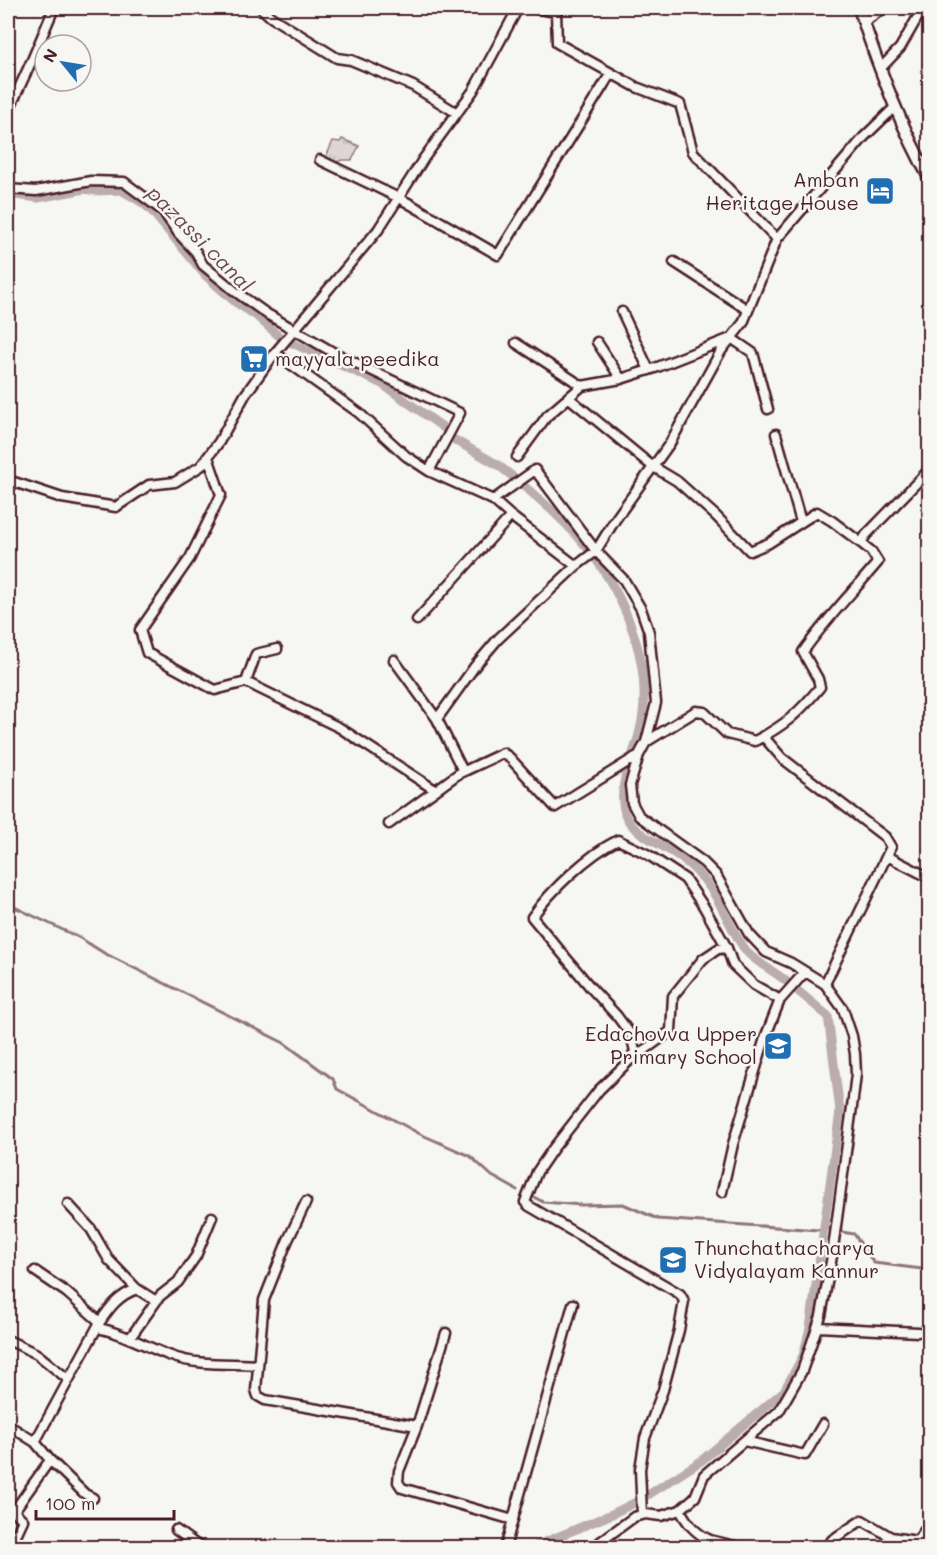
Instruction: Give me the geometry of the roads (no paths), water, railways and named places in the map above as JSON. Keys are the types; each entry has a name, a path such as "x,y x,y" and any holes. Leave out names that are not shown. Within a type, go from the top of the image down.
{"main road":[{"path":"860,8 880,69 909,142 930,180"}],"street":[{"path":"8,112 33,60 54,8"},
{"path":"261,8 271,17 337,58 351,60 413,86 457,113"},
{"path":"8,480 62,498 116,507 149,485 175,482 201,466 219,442 245,395 278,349 378,230 397,198 473,91 518,8"},
{"path":"534,8 557,10 557,43 636,87 680,104 693,153 777,239"},
{"path":"864,22 884,8"},
{"path":"880,69 900,48 923,8"},
{"path":"320,160 397,198 498,255 611,73"},
{"path":"437,719 475,666 498,639 576,566 596,551 652,466 670,443 721,351 742,323 777,239 864,137 895,107"},
{"path":"8,189 36,191 91,181 124,182 163,211 179,234 196,252 203,265 236,292 294,331 331,351 460,413 429,471"},
{"path":"674,262 748,310"},
{"path":"622,312 649,370"},
{"path":"517,457 547,416 582,386 621,379 649,370 731,338"},
{"path":"731,338 753,354 768,409"},
{"path":"516,342 582,386"},
{"path":"597,342 621,379"},
{"path":"278,349 359,413 406,456 429,471 493,500 576,566"},
{"path":"568,398 652,466 677,481 750,551 769,543 817,513 832,520 871,551 878,562 815,634 803,652 820,687 801,711 783,726 755,741 727,734 704,712 696,711 646,742"},
{"path":"776,434 801,522"},
{"path":"208,457 221,495 190,558 141,630 147,653 215,690 246,682 340,728 435,790"},
{"path":"861,543 893,505 930,469"},
{"path":"493,500 535,470 596,551 624,580 641,609 649,632 656,703 646,742 638,755 630,785 632,803 639,816 703,862 716,875 749,934 766,952 825,984 843,1009 852,1036 856,1074 832,1256 821,1316 802,1371 778,1411 704,1475 695,1497 680,1510 661,1516 634,1517 592,1548"},
{"path":"417,620 512,516"},
{"path":"246,682 256,654 277,649"},
{"path":"394,660 437,719 463,771"},
{"path":"763,736 782,758 885,837 891,847 825,984"},
{"path":"389,824 463,771 503,753 555,807 638,755"},
{"path":"631,1059 635,1051 631,1035 532,917 539,907 603,848 618,840 647,854 685,879 727,948 733,965 754,986 780,1000"},
{"path":"887,856 930,878"},
{"path":"642,1515 640,1469 645,1438 663,1390 684,1301 680,1294 525,1202 537,1172 599,1090 631,1059 671,1031 673,996 703,959 718,949 727,948"},
{"path":"722,1192 733,1144 765,1038 780,1000 805,972"},
{"path":"306,1202 264,1300 256,1390 258,1396 265,1400 417,1426"},
{"path":"68,1204 90,1229 109,1260 137,1289 156,1301"},
{"path":"130,1338 156,1301 178,1282 196,1256 212,1217"},
{"path":"35,1271 66,1292 99,1325 173,1357 198,1362 258,1365"},
{"path":"35,1442 109,1308 122,1295 137,1289"},
{"path":"505,1548 573,1304"},
{"path":"818,1327 918,1332"},
{"path":"446,1333 417,1426 399,1471 398,1482 402,1488 513,1520"},
{"path":"8,1340 37,1354 69,1380"},
{"path":"744,1441 805,1455 823,1424"},
{"path":"8,1425 35,1442 50,1460 93,1498"},
{"path":"10,1548 23,1520 11,1509 50,1460"},
{"path":"680,1510 687,1523 708,1544 743,1548"},
{"path":"827,1548 832,1540 862,1520 891,1537 916,1541 930,1523"},
{"path":"176,1530 201,1548"},
{"path":"887,1548 891,1537"}],"waterway":[{"name":"pazassi canal","path":"8,194 38,198 85,189 121,190 150,209 206,276 281,338 382,384 444,428"},
{"name":"pazassi canal","path":"455,440 498,465 512,476"},
{"name":"pazassi canal","path":"525,487 559,517 590,551 615,590 634,635 644,683 644,706 640,730 624,782 625,814 641,834 675,853 698,873 712,891 746,951 786,981"},
{"path":"8,904 80,938 104,953 284,1043 333,1079 337,1089 420,1134 470,1156 492,1176 517,1190"},
{"name":"pazassi canal","path":"648,1495 701,1461 784,1391 803,1356 810,1328 840,1111 828,1016 798,991"},
{"path":"534,1197 543,1202 582,1205 623,1204 658,1219 819,1230"},
{"path":"842,1232 854,1234 874,1263 930,1270"},
{"name":"pazassi canal","path":"531,1548 634,1503"}],"place":[{"name":"Amban Heritage House","path":"880,191"},
{"name":"mayyala peedika","path":"254,359"},
{"name":"Edachovva Upper Primary School","path":"778,1046"},
{"name":"Thunchathacharya Vidyalayam Kannur","path":"673,1260"}]}
